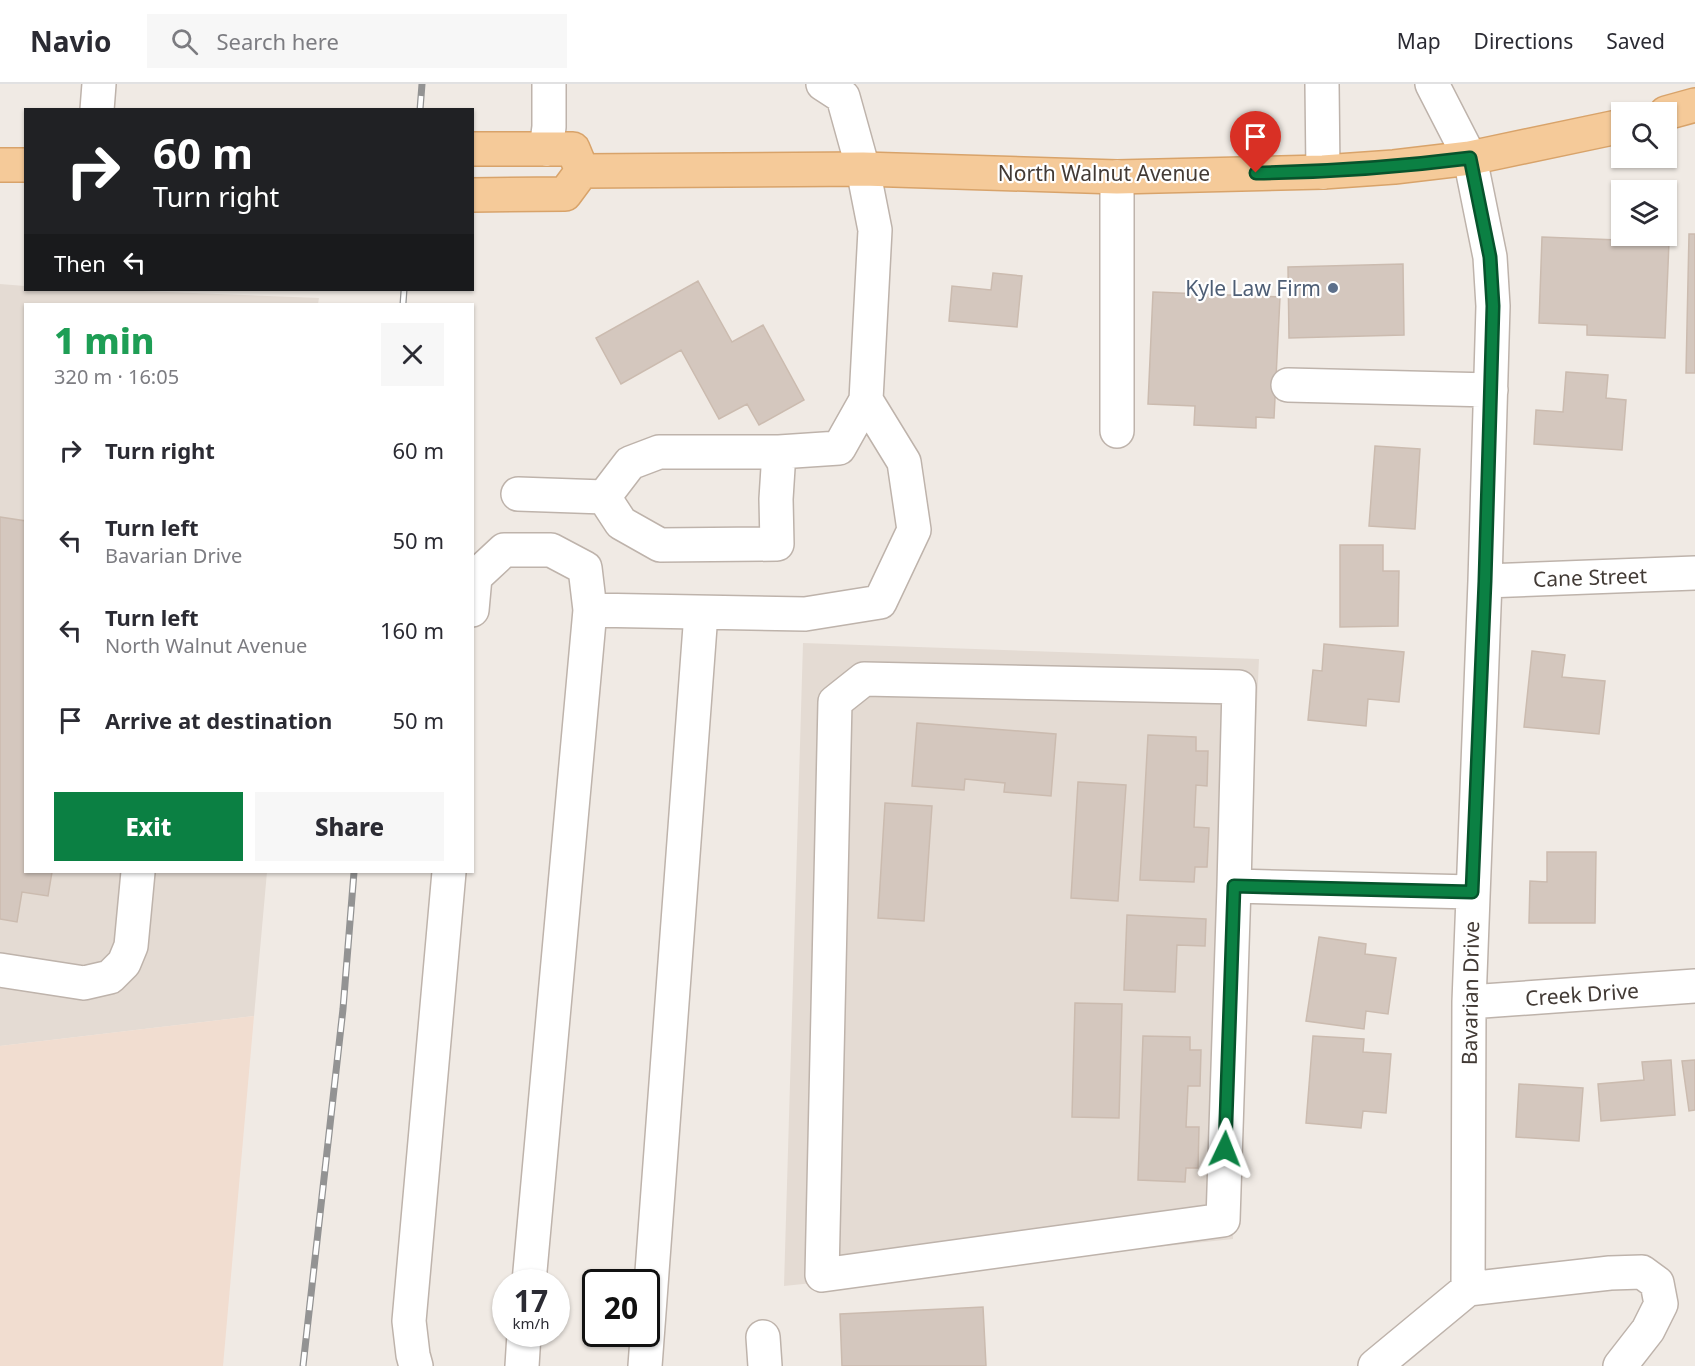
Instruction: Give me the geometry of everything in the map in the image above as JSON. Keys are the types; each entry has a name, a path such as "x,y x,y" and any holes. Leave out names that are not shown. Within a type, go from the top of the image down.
{"main road":[{"path":"1677,110 1695,105"},
{"name":"North Walnut Avenue","path":"582,171 863,169 1117,177 1323,172 1394,168 1470,158 1611,128"},
{"path":"474,149 573,149 582,171 566,194 474,195"},
{"path":"0,165 24,165"}],"street":[{"path":"97,108 99,84"},
{"path":"546,149 549,127 549,84"},
{"path":"1322,84 1323,172"},
{"name":"Bavarian Drive","path":"1432,84 1470,158 1490,257 1493,306 1469,1002 1468,1289"},
{"path":"604,497 630,463 659,452 778,452 839,448 866,400 875,230 843,88"},
{"path":"1117,177 1117,431"},
{"path":"1288,385 1491,390"},
{"path":"590,610 805,614 880,602 914,530 904,462 866,400"},
{"path":"604,497 621,523 660,545 777,544 778,452"},
{"path":"518,494 604,497"},
{"path":"474,588 475,577 504,550 551,550 585,568 590,610 530,1269"},
{"name":"Cane Street","path":"1485,581 1695,573"},
{"path":"645,1366 701,613"},
{"path":"864,679 1239,687 1234,886 1223,1220 822,1275 835,702 864,679"},
{"path":"0,970 84,983 110,977 124,963 131,946 138,873"},
{"path":"416,1366 410,1321 449,873"},
{"path":"1234,886 1472,892"},
{"name":"Creek Drive","path":"1469,1002 1695,986"},
{"path":"1375,1366 1468,1289 1610,1272 1642,1272 1657,1282 1661,1304 1648,1330 1620,1366"},
{"path":"522,1366 524,1347"}],"shaded area":[{"path":"0,284 24,286 24,291 142,291 319,298 318,303 24,303 24,873 267,873 254,1016 0,1046"},
{"path":"803,643 1259,659 1233,1239 784,1286"},
{"path":"254,1016 223,1366 0,1366 0,1046"}],"building":[{"path":"1689,234 1695,234 1695,373 1686,373"},
{"path":"1542,237 1611,240 1611,246 1669,246 1665,338 1587,335 1587,325 1539,323"},
{"path":"1403,264 1404,335 1289,338 1288,267"},
{"path":"993,273 1022,276 1017,327 949,321 952,286 991,290"},
{"path":"698,281 732,342 763,325 804,400 759,425 747,404 719,419 681,350 621,384 596,338"},
{"path":"1153,292 1280,297 1274,418 1256,417 1256,428 1194,425 1195,406 1148,404"},
{"path":"1566,372 1608,375 1606,398 1626,400 1622,450 1534,444 1536,410 1563,412"},
{"path":"1375,446 1420,449 1415,529 1369,526"},
{"path":"0,517 24,521 24,873 52,873 48,896 22,892 17,922 0,919"},
{"path":"1340,545 1383,545 1383,571 1399,571 1398,626 1340,627"},
{"path":"1324,644 1404,652 1399,702 1368,699 1366,726 1308,720 1313,670 1322,671"},
{"path":"1532,651 1565,655 1562,677 1605,681 1599,734 1524,727"},
{"path":"917,723 1056,734 1051,796 1004,792 1005,783 965,779 964,790 912,786"},
{"path":"1148,735 1196,737 1196,751 1208,751 1207,786 1196,785 1194,827 1209,828 1207,867 1195,867 1194,882 1140,880"},
{"path":"1078,782 1126,785 1118,901 1071,898"},
{"path":"885,803 932,806 924,921 878,918"},
{"path":"1547,852 1596,852 1595,923 1529,923 1530,881 1547,882"},
{"path":"1127,915 1206,919 1205,946 1177,945 1175,992 1124,990"},
{"path":"1319,937 1366,944 1365,954 1396,958 1388,1014 1366,1011 1364,1029 1306,1021"},
{"path":"1075,1003 1122,1004 1119,1118 1072,1117"},
{"path":"1143,1036 1190,1037 1190,1050 1201,1050 1200,1086 1188,1086 1186,1127 1199,1127 1198,1168 1186,1168 1185,1182 1138,1180"},
{"path":"1313,1036 1364,1039 1363,1052 1391,1054 1386,1113 1363,1111 1361,1128 1306,1123"},
{"path":"1671,1060 1675,1115 1601,1121 1598,1084 1644,1080 1642,1062"},
{"path":"1695,1060 1695,1110 1689,1111 1682,1061"},
{"path":"1519,1084 1583,1088 1579,1141 1516,1137"},
{"path":"983,1307 986,1366 842,1366 840,1314"}],"railway":[{"path":"420,108 422,84"},
{"path":"403,303 404,291"},
{"path":"303,1366 343,1009 354,873"}],"place":[{"name":"Kyle Law Firm","path":"1333,288"}],"route":[{"path":"1225,1149 1234,886 1472,892 1490,438 1493,306 1490,257 1470,158 1394,168 1256,173"}]}
